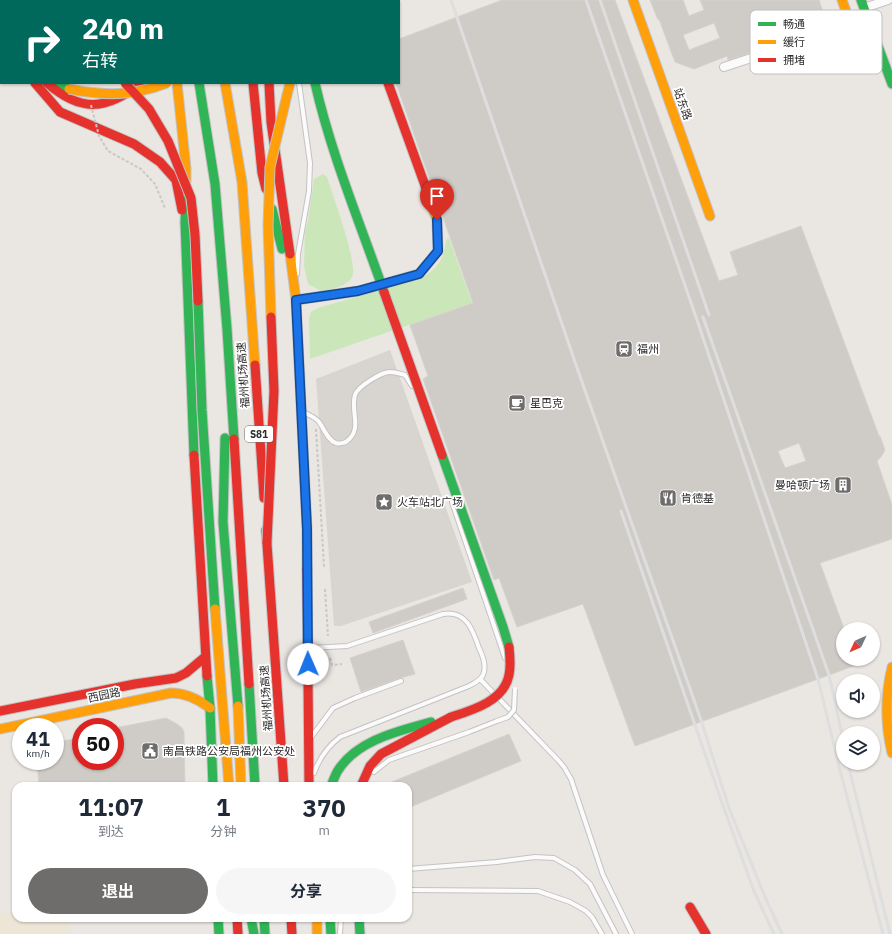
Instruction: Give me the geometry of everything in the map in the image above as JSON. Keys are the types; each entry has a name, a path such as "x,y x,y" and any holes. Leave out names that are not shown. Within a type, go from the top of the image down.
{"main road":[{"name":"站东路","path":"633,0 710,216"},
{"path":"842,0 846,10"},
{"path":"882,58 892,84"},
{"path":"36,84 60,112 134,144 160,162 176,180 185,222"},
{"path":"48,84 60,96 72,102 84,105 109,103 127,94 140,84"},
{"path":"56,84 69,89 100,94 112,94 154,88 164,84"},
{"path":"126,84 149,109 168,141 191,198 195,235 203,418 216,634 229,782"},
{"path":"177,84 186,168 185,222 196,506 204,657 210,708 213,782"},
{"name":"福州机场高速","path":"199,84 215,184 227,329 255,782"},
{"name":"福州机场高速","path":"225,84 242,182 284,782"},
{"path":"253,84 262,173 296,300"},
{"path":"269,84 271,122 296,300 307,529 309,782"},
{"path":"267,542 274,391 268,225 270,167 290,84"},
{"path":"315,84 321,109 334,149 503,627 511,655 509,676 506,685 500,693 469,712 412,728 363,746 345,761 335,775 332,782"},
{"path":"296,300 358,291 419,274 438,251 437,220 388,84"},
{"path":"227,329 223,522 238,705 242,782"},
{"name":"西园路","path":"0,711 135,684 176,678 186,673 204,657"},
{"path":"892,667 887,712 888,734 892,753"},
{"name":"西园路","path":"0,729 172,693 183,693 210,708"},
{"path":"363,782 368,768 379,755 451,717"},
{"path":"690,907 706,934"},
{"path":"218,922 219,934"},
{"path":"237,922 238,934"},
{"path":"252,922 254,934"},
{"path":"264,922 265,934"},
{"path":"291,922 292,934"},
{"path":"317,922 317,934"},
{"path":"330,922 331,934"},
{"path":"359,922 360,934"}],"street":[{"path":"862,4 888,0"},
{"path":"724,67 750,58"}],"lane":[{"path":"296,300 298,254 309,191 310,163 299,84"},
{"path":"301,411 320,422 330,439 336,443 345,443 352,437 356,426 354,411 355,394 365,383 390,372 405,375 415,391 438,458"},
{"path":"365,782 372,773 388,760 508,717 514,710 515,689 450,495"},
{"path":"307,648 347,646 443,614 453,613 464,619 473,631 484,660 484,671 480,679 463,689 340,737 326,750 310,782"},
{"path":"480,679 568,772 578,796 603,874 632,934"},
{"path":"308,742 333,708 401,681"},
{"path":"412,869 535,857 554,858 574,870 590,884 616,934"},
{"path":"412,890 538,891 570,902 586,911 592,917 602,934"},
{"path":"340,934 341,922"}],"path":[{"path":"89,98 98,136 108,151 141,168 155,184 165,208"},
{"path":"316,428 324,567"},
{"path":"325,589 328,636"},
{"path":"330,658 332,665 342,664"}],"shaded area":[{"name":"火车站北广场","path":"390,350 472,582 341,626 334,626 316,379"},
{"path":"12,912 12,922 69,922 70,934 0,934 0,913"}],"green space":[{"path":"323,174 327,177 344,229 352,259 353,270 352,277 347,283 323,292 308,284 304,266 305,232 314,179"},
{"path":"449,238 472,303 310,359 309,318 311,312 318,308 422,278 436,267 444,253 446,240"}],"building":[{"path":"502,0 615,0 719,281 738,275 730,252 801,226 880,436 885,450 877,461 892,505 892,539 820,563 842,622 836,622 836,666 854,666 635,746 583,604 517,627 499,578 494,580 423,379 428,376 410,325 473,303 396,84 400,84 400,39","holes":["799,443 806,461 785,468 778,451"]},
{"path":"650,0 683,0 689,16 704,10 700,0 819,0 822,10 750,10 750,53 728,60 727,56 694,69 675,62 659,19 658,20","holes":["714,23 720,38 689,50 683,35"]},
{"path":"463,588 467,599 373,633 369,622"},
{"path":"403,640 415,674 361,692 350,658"},
{"name":"南昌铁路公安局福州公安处","path":"166,718 177,724 184,732 185,782 39,782 38,770 64,770 64,740 72,740 72,770 124,770 124,726"},
{"path":"509,734 521,761 412,806 412,782 392,782"}],"railway":[{"path":"451,0 575,362 701,720 729,808 765,897 782,934"},
{"path":"586,0 697,320 818,679 883,934"},
{"path":"600,0 709,315"},
{"path":"703,317 829,675 840,726"},
{"path":"621,511 722,803 754,891 774,934"},
{"path":"850,770 890,934"}],"traffic: fast":[{"path":"861,0 865,10"},
{"path":"882,57 892,84"},
{"path":"56,84 69,89"},
{"path":"199,84 215,184 234,439"},
{"path":"315,84 329,136 346,188 384,292"},
{"path":"186,200 185,222 194,455"},
{"path":"272,209 282,249"},
{"path":"198,301 202,410 215,609"},
{"path":"225,438 223,522 238,706"},
{"path":"442,455 509,647"},
{"path":"207,676 210,708 213,782"},
{"path":"249,684 255,782"},
{"path":"333,782 337,772 345,761 367,744 392,733 431,722"},
{"path":"218,922 219,934"},
{"path":"252,922 254,934"},
{"path":"264,922 265,934"},
{"path":"330,922 331,934"},
{"path":"359,922 360,934"}],"traffic: slow":[{"path":"633,0 710,216"},
{"path":"842,0 846,10"},
{"path":"69,89 95,93 119,94 164,84"},
{"path":"177,84 186,181"},
{"path":"225,84 242,182 255,365"},
{"path":"287,95 290,84"},
{"path":"271,317 268,225 270,167 287,95"},
{"path":"296,300 358,291 419,274 438,251 437,220 427,191"},
{"path":"290,254 296,300 307,529 307,569"},
{"path":"215,609 229,782"},
{"path":"892,667 887,699 887,721 892,753"},
{"path":"0,729 171,693 192,697 210,708"},
{"path":"238,706 241,782"},
{"path":"317,922 317,934"}],"traffic: jam":[{"path":"36,84 60,112 134,144 160,162 176,180 182,210"},
{"path":"48,84 59,93 71,99 83,103 94,104 105,103 117,99 140,84"},
{"path":"126,84 149,109 168,141 191,198 195,235 198,301"},
{"path":"253,84 262,173 266,189"},
{"path":"269,84 271,122 290,254"},
{"path":"388,84 427,191"},
{"path":"384,292 442,455"},
{"path":"267,542 274,391 271,317"},
{"path":"255,365 264,498"},
{"path":"234,439 249,684"},
{"path":"194,455 207,676"},
{"path":"266,530 284,782"},
{"path":"307,569 309,782"},
{"path":"451,717 478,707 494,698 501,692 509,675 509,647"},
{"path":"0,711 135,684 176,678 186,673 205,657"},
{"path":"363,782 370,766 381,754 451,717"},
{"path":"690,907 706,934"},
{"path":"237,922 238,934"},
{"path":"291,922 292,934"}],"place":[{"name":"福州","path":"624,349"},
{"name":"星巴克","path":"517,403"},
{"name":"曼哈顿广场","path":"843,485"},
{"name":"肯德基","path":"668,498"},
{"name":"火车站北广场","path":"384,502"},
{"name":"南昌铁路公安局福州公安处","path":"150,751"}],"route":[{"path":"308,664 307,529 296,300 312,299 358,291 419,274 438,251 437,220"}]}
